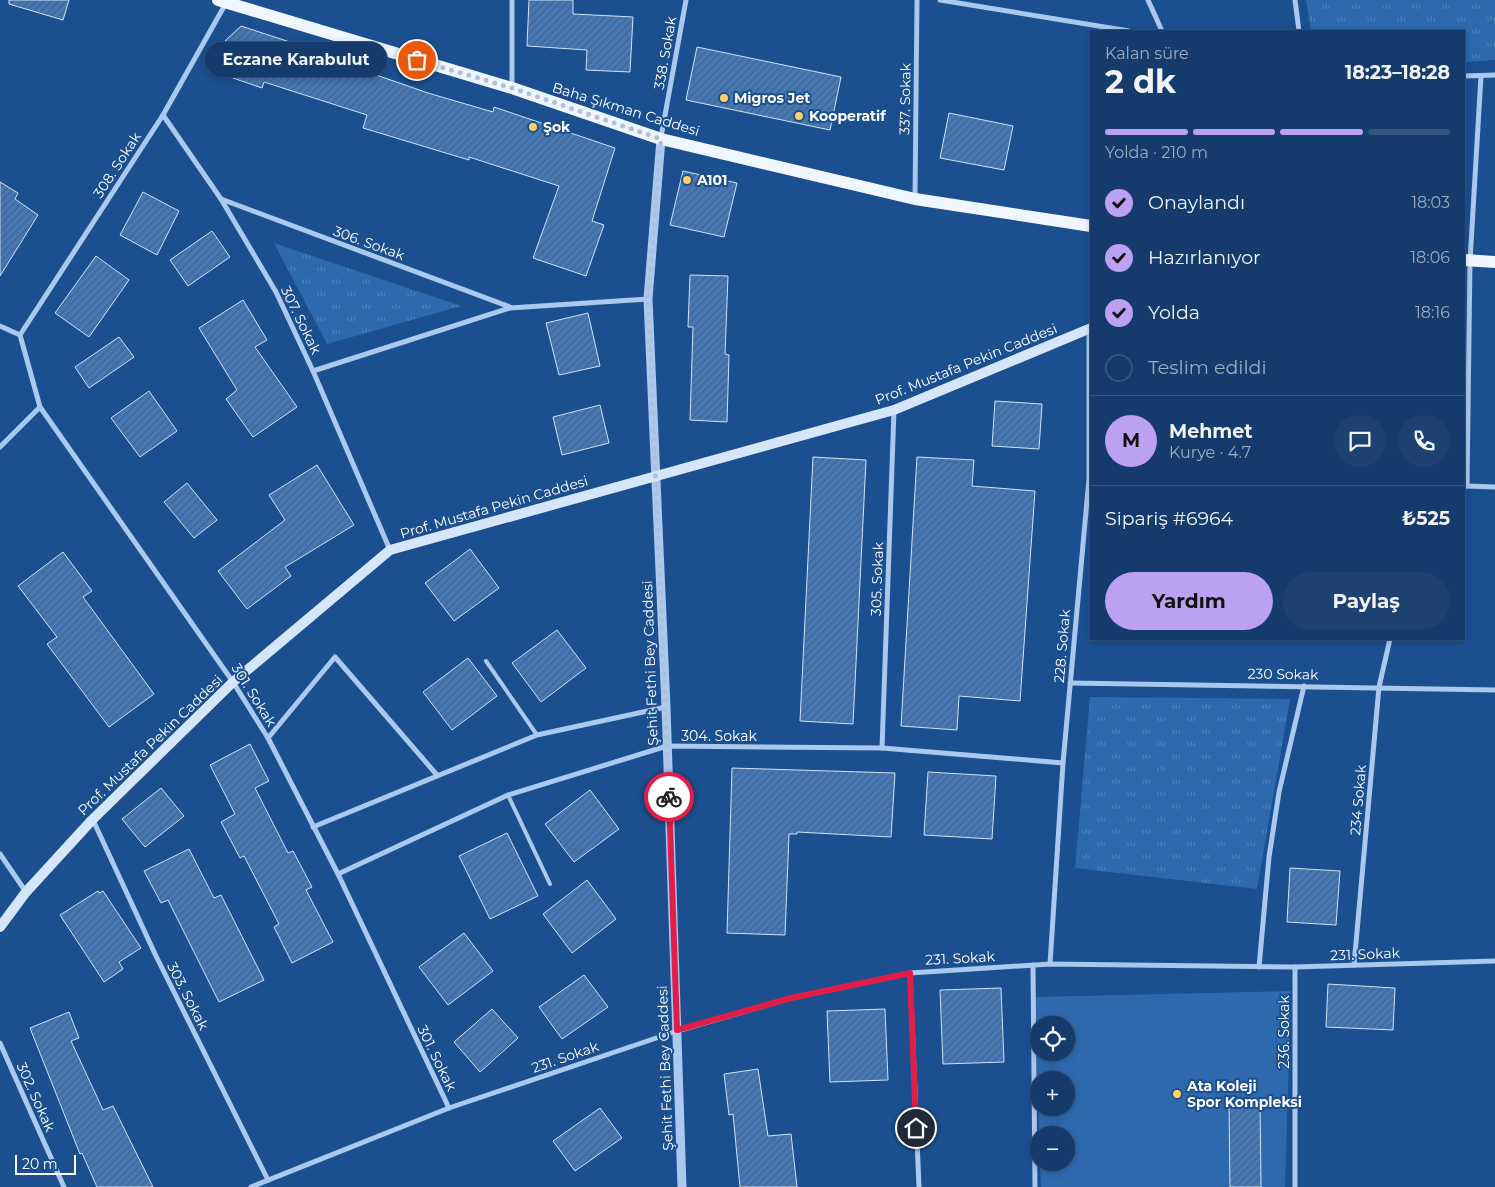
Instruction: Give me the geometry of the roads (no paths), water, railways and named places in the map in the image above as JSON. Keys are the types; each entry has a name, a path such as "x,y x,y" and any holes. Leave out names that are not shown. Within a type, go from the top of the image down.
{"main road":[{"name":"Baha Şıkman Caddesi","path":"222,1 512,88 661,139 915,199 1090,226"},
{"path":"1467,261 1495,262"},
{"name":"Prof. Mustafa Pekin Caddesi","path":"0,927 26,892 92,820 234,682 390,550 894,410 1090,329"}],"street":[{"path":"512,0 512,88"},
{"name":"338. Sokak","path":"661,139 686,0"},
{"name":"337. Sokak","path":"915,199 917,0"},
{"path":"940,0 1123,30"},
{"path":"1148,0 1162,30"},
{"path":"1295,0 1299,30"},
{"name":"308. Sokak","path":"20,335 163,115 222,1"},
{"path":"1465,76 1495,75"},
{"path":"1481,76 1467,261 1465,486 1495,487"},
{"name":"307. Sokak","path":"163,115 221,200 276,292 313,371 390,550"},
{"name":"Şehit Fethi Bey Caddesi","path":"661,139 648,299 666,707 682,1187"},
{"name":"306. Sokak","path":"221,200 510,308"},
{"path":"313,371 510,308 648,299"},
{"path":"0,326 20,335"},
{"name":"228. Sokak","path":"1050,964 1063,762 1090,479 1090,329"},
{"name":"301. Sokak","path":"20,335 40,408 234,682 268,738 338,874 449,1108"},
{"path":"0,447 40,408"},
{"name":"305. Sokak","path":"882,748 894,410"},
{"name":"234 Sokak","path":"1354,965 1379,687 1390,640"},
{"path":"268,738 335,657 437,775"},
{"name":"230 Sokak","path":"1070,683 1495,690"},
{"path":"1259,967 1269,857 1276,810 1304,686"},
{"path":"313,827 537,735 666,707"},
{"name":"304. Sokak","path":"338,874 508,795 667,746 882,748 1063,762"},
{"name":"303. Sokak","path":"92,820 155,954 268,1180"},
{"path":"0,854 26,892"},
{"name":"231. Sokak","path":"251,1187 449,1108 677,1030 791,998 910,973 1050,964 1295,968 1495,961"},
{"path":"1034,965 1035,1187"},
{"name":"236. Sokak","path":"1295,968 1295,1187"},
{"path":"910,973 919,1187"},
{"name":"302. Sokak","path":"0,1043 64,1187"}],"lane":[{"path":"486,660 537,735"},
{"path":"508,795 550,884"}],"place":[{"name":"Eczane Karabulut","path":"417,60"},
{"name":"Migros Jet","path":"724,98"},
{"name":"Kooperatif","path":"799,116"},
{"name":"Şok","path":"533,127"},
{"name":"A101","path":"687,180"},
{"name":"Ata Koleji Spor Kompleksi","path":"1177,1094"}]}
